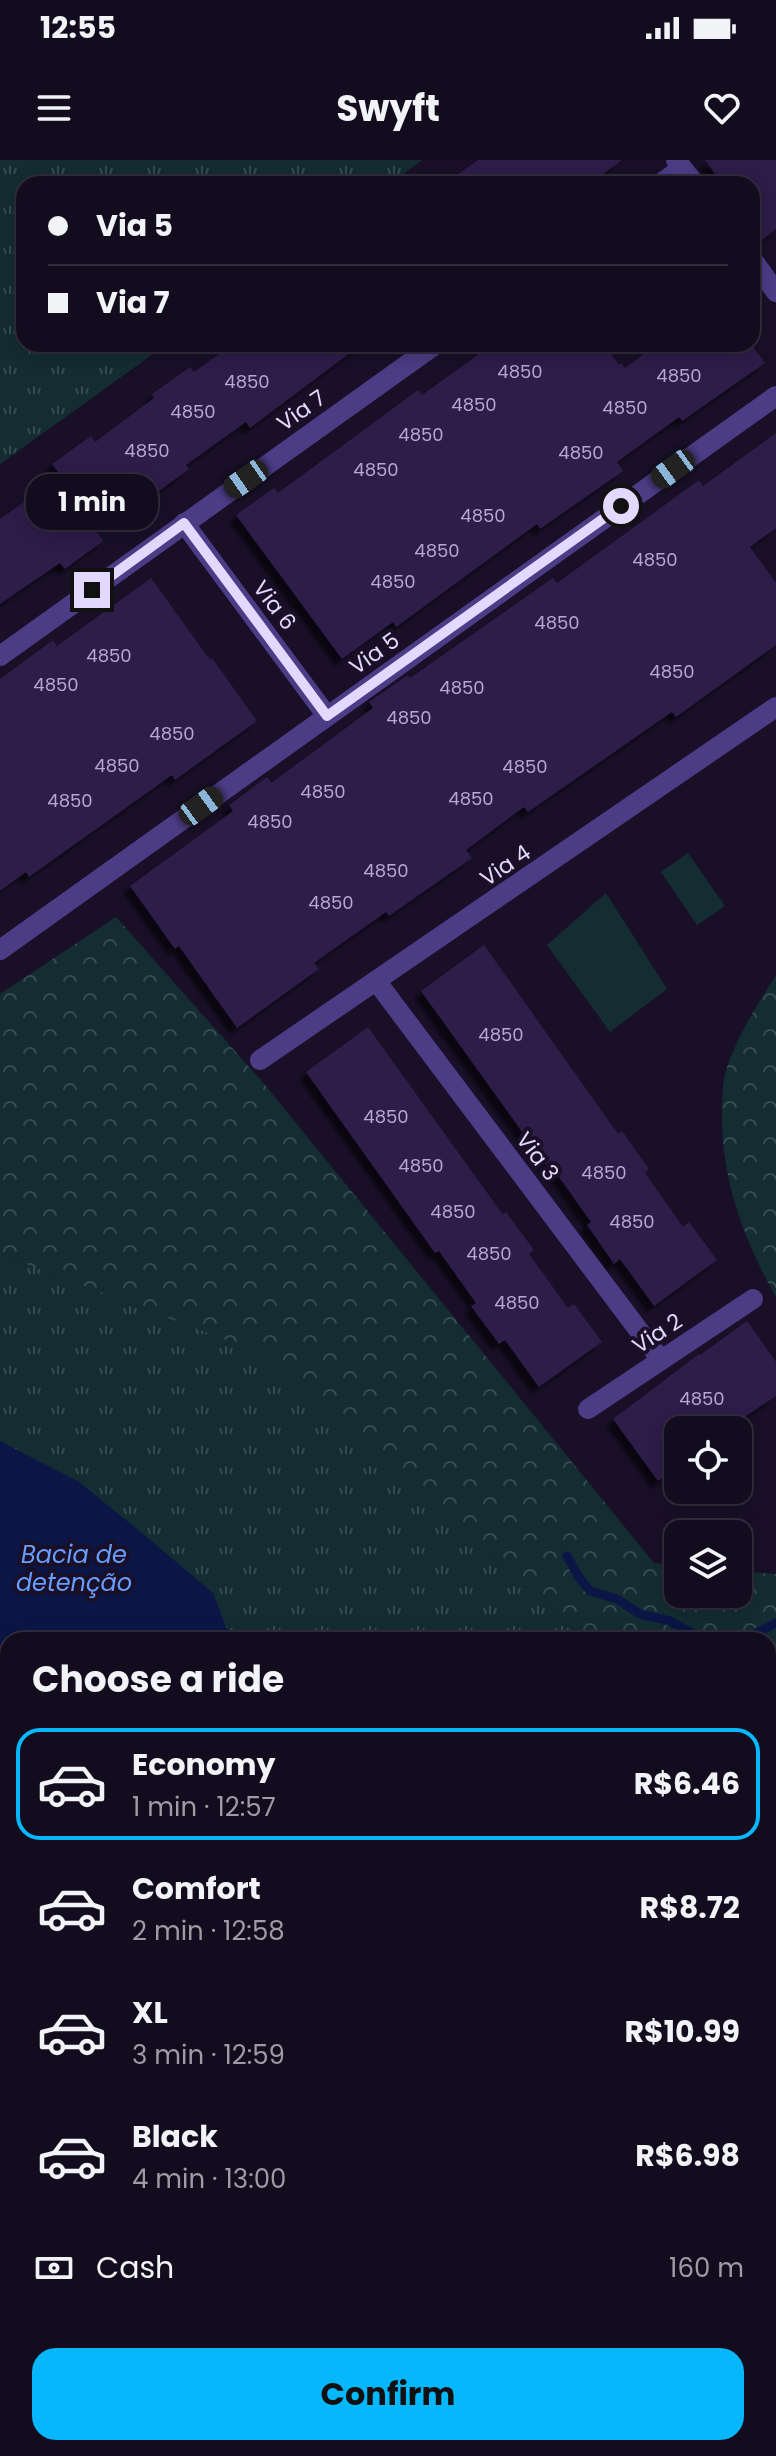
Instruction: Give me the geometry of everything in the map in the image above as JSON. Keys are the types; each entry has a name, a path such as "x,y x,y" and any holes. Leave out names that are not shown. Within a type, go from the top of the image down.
{"street":[{"path":"760,270 776,292"},
{"name":"Via 7","path":"0,656 425,352"},
{"name":"Via 5","path":"0,950 776,396"},
{"name":"Via 6","path":"184,523 327,716"},
{"name":"Via 4","path":"260,1060 776,707"},
{"name":"Via 3","path":"377,982 661,1360"},
{"name":"Via 2","path":"588,1409 753,1299"}],"green space":[{"path":"0,160 422,160 400,176 16,176 16,352 156,352 0,464"},
{"path":"688,853 725,906 697,925 661,872"},
{"path":"606,893 667,989 610,1032 547,945"},
{"path":"116,917 265,1085 654,1563 664,1564 664,1608 752,1608 752,1572 776,1574 776,1632 577,1632 271,1357 0,1254 0,994"},
{"path":"776,975 776,1297 754,1254 737,1210 726,1164 722,1116 727,1067 749,1020"},
{"path":"0,1254 271,1356 577,1632 0,1632"}],"water":[{"name":"Bacia de detenção","path":"0,1441 79,1482 137,1529 213,1593 230,1632 0,1632"}],"building":[{"path":"478,160 622,160 600,176 455,176"},
{"path":"705,160 776,160 776,229 762,240 760,237 760,176 716,176"},
{"path":"222,352 351,352 250,428 246,422 186,465 189,469 151,497 147,491 94,529 103,541 65,569 60,563 0,604 0,519 61,476 52,464 91,436 95,442 190,367 194,372"},
{"path":"482,352 610,352 625,368 646,352 757,352 765,363 682,421 679,417 617,462 623,471 540,529 537,524 396,627 393,622 342,659 236,515 274,488 278,493 418,390 422,395"},
{"path":"776,433 776,528 750,547 776,583 776,645 676,717 672,712 528,812 524,807 466,850 472,858 389,916 386,912 314,963 319,969 237,1028 179,946 175,949 130,886 233,811 229,805 267,777 271,783 373,708 369,702 408,675 410,678 553,578 557,583 699,480 703,486"},
{"path":"151,578 257,721 175,780 172,775 29,877 26,872 0,891 0,679 53,640 57,646"},
{"path":"484,945 618,1134 622,1131 649,1169 645,1173 683,1227 689,1222 717,1260 654,1306 620,1259 614,1264 587,1225 591,1222 554,1170 551,1172 421,991"},
{"path":"368,1027 503,1215 506,1212 534,1250 529,1254 568,1308 574,1304 602,1342 539,1387 505,1340 499,1344 471,1306 476,1303 439,1251 435,1253 306,1072"},
{"path":"747,1321 776,1362 776,1396 746,1416 664,1416 664,1477 658,1481 613,1419"}],"waterway":[{"path":"567,1556 590,1591 617,1599 640,1614 670,1621 690,1632"},
{"path":"758,1632 776,1623"}],"route":[{"path":"92,590 184,523 327,716 621,506"}]}
